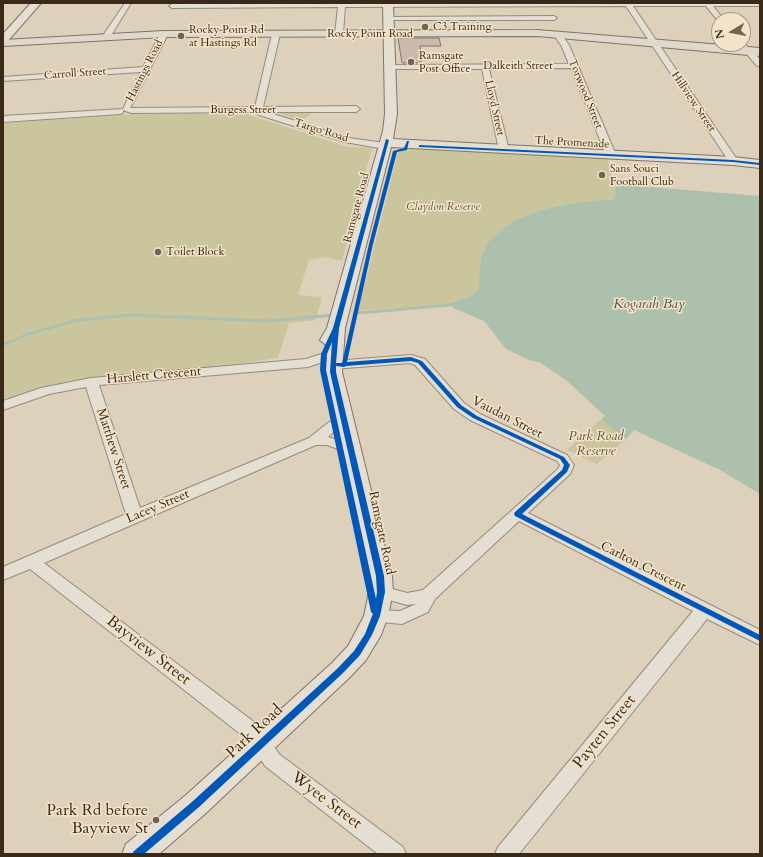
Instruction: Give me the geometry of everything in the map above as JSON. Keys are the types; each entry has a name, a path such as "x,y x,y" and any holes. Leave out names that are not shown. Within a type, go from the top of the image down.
{"main road":[{"path":"3,40 36,3"},
{"name":"Ramsgate Road","path":"378,604 336,435 322,364 338,320 385,144 391,114 388,4"},
{"name":"Rocky Point Road","path":"3,44 164,34 389,34 561,38 711,46"},
{"name":"The Promenade","path":"385,144 733,161 760,164"},
{"name":"Ramsgate Road","path":"322,364 336,383 380,576 378,604"},
{"name":"Park Road","path":"137,854 196,804 262,744 357,653 368,635 378,604"}],"street":[{"path":"106,37 128,3"},
{"path":"172,6 342,4 760,4"},
{"path":"339,34 342,4"},
{"path":"547,4 561,38"},
{"name":"Hillview Street","path":"627,4 733,161"},
{"path":"707,4 714,12"},
{"path":"388,19 554,18"},
{"name":"Hastings Road","path":"125,110 164,34"},
{"path":"258,110 276,34"},
{"name":"Torwood Street","path":"561,38 611,155"},
{"path":"751,50 760,64"},
{"name":"Lloyd Street","path":"485,66 504,150"},
{"name":"Dalkeith Street","path":"390,67 574,66"},
{"name":"Carroll Street","path":"3,79 146,69"},
{"name":"Burgess Street","path":"3,119 125,110 356,109"},
{"name":"Targo Road","path":"258,110 262,113 348,140 385,144"},
{"name":"Vaudan Street","path":"322,364 411,359 420,362 459,406 475,417 562,458 567,465 566,471 517,514"},
{"name":"Harslett Crescent","path":"3,406 46,391 91,382 322,364"},
{"name":"Matthew Street","path":"91,382 135,516"},
{"name":"Lacey Street","path":"3,574 135,516 314,441 330,441 336,435"},
{"path":"378,604 402,618 422,608 428,595 517,514"},
{"name":"Carlton Crescent","path":"517,514 760,638"},
{"name":"Bayview Street","path":"32,562 255,734 262,744"},
{"path":"378,604 396,597 407,598 428,595"},
{"name":"Payten Street","path":"506,854 704,610"},
{"name":"Wyee Street","path":"262,744 272,760 395,854"}],"green space":[{"path":"271,111 314,111 302,121"},
{"path":"243,113 348,147 372,148 342,261 326,257 309,260 298,295 322,297 316,320 289,323 278,358 3,399 3,123 135,114"},
{"name":"Claydon Reserve","path":"412,149 607,158 616,187 615,197 605,201 567,204 542,210 515,220 502,229 488,242 481,257 478,290 471,296 449,304 358,311 398,152"},
{"name":"Park Road Reserve","path":"601,419 626,439 597,464 567,450"}],"water":[{"name":"Kogarah Bay","path":"626,185 760,196 760,494 720,470 634,430 626,439 601,419 605,416 567,381 541,363 529,360 506,349 484,321 453,308 449,304 471,296 478,290 481,257 488,242 502,229 515,220 542,210 567,204 613,199 615,197 616,187"}],"building":[{"path":"398,38 439,38 441,46 420,46 422,61 420,61 420,63 402,63"}],"waterway":[{"path":"359,313 450,305"},
{"path":"3,345 28,334 77,320 131,315 267,321 335,315"}],"cycle path":[{"path":"375,612 323,370 324,354 336,328 387,140"},
{"path":"344,365 371,244 395,151 406,149 408,142"},
{"path":"420,146 733,161 760,164"},
{"path":"137,854 196,804 341,670 357,653 368,635 376,616 381,592 380,576 333,372 336,328"},
{"path":"333,365 411,359 420,362 459,406 475,417 562,458 567,465 565,471 517,514 760,638"}],"place":[{"name":"C3 Training","path":"425,27"},
{"name":"Rocky Point Rd at Hastings Rd","path":"181,36"},
{"name":"Ramsgate Post Office","path":"411,62"},
{"name":"Sans Souci Football Club","path":"602,175"},
{"name":"Toilet Block","path":"158,252"},
{"name":"Park Rd before Bayview St","path":"156,820"}]}
